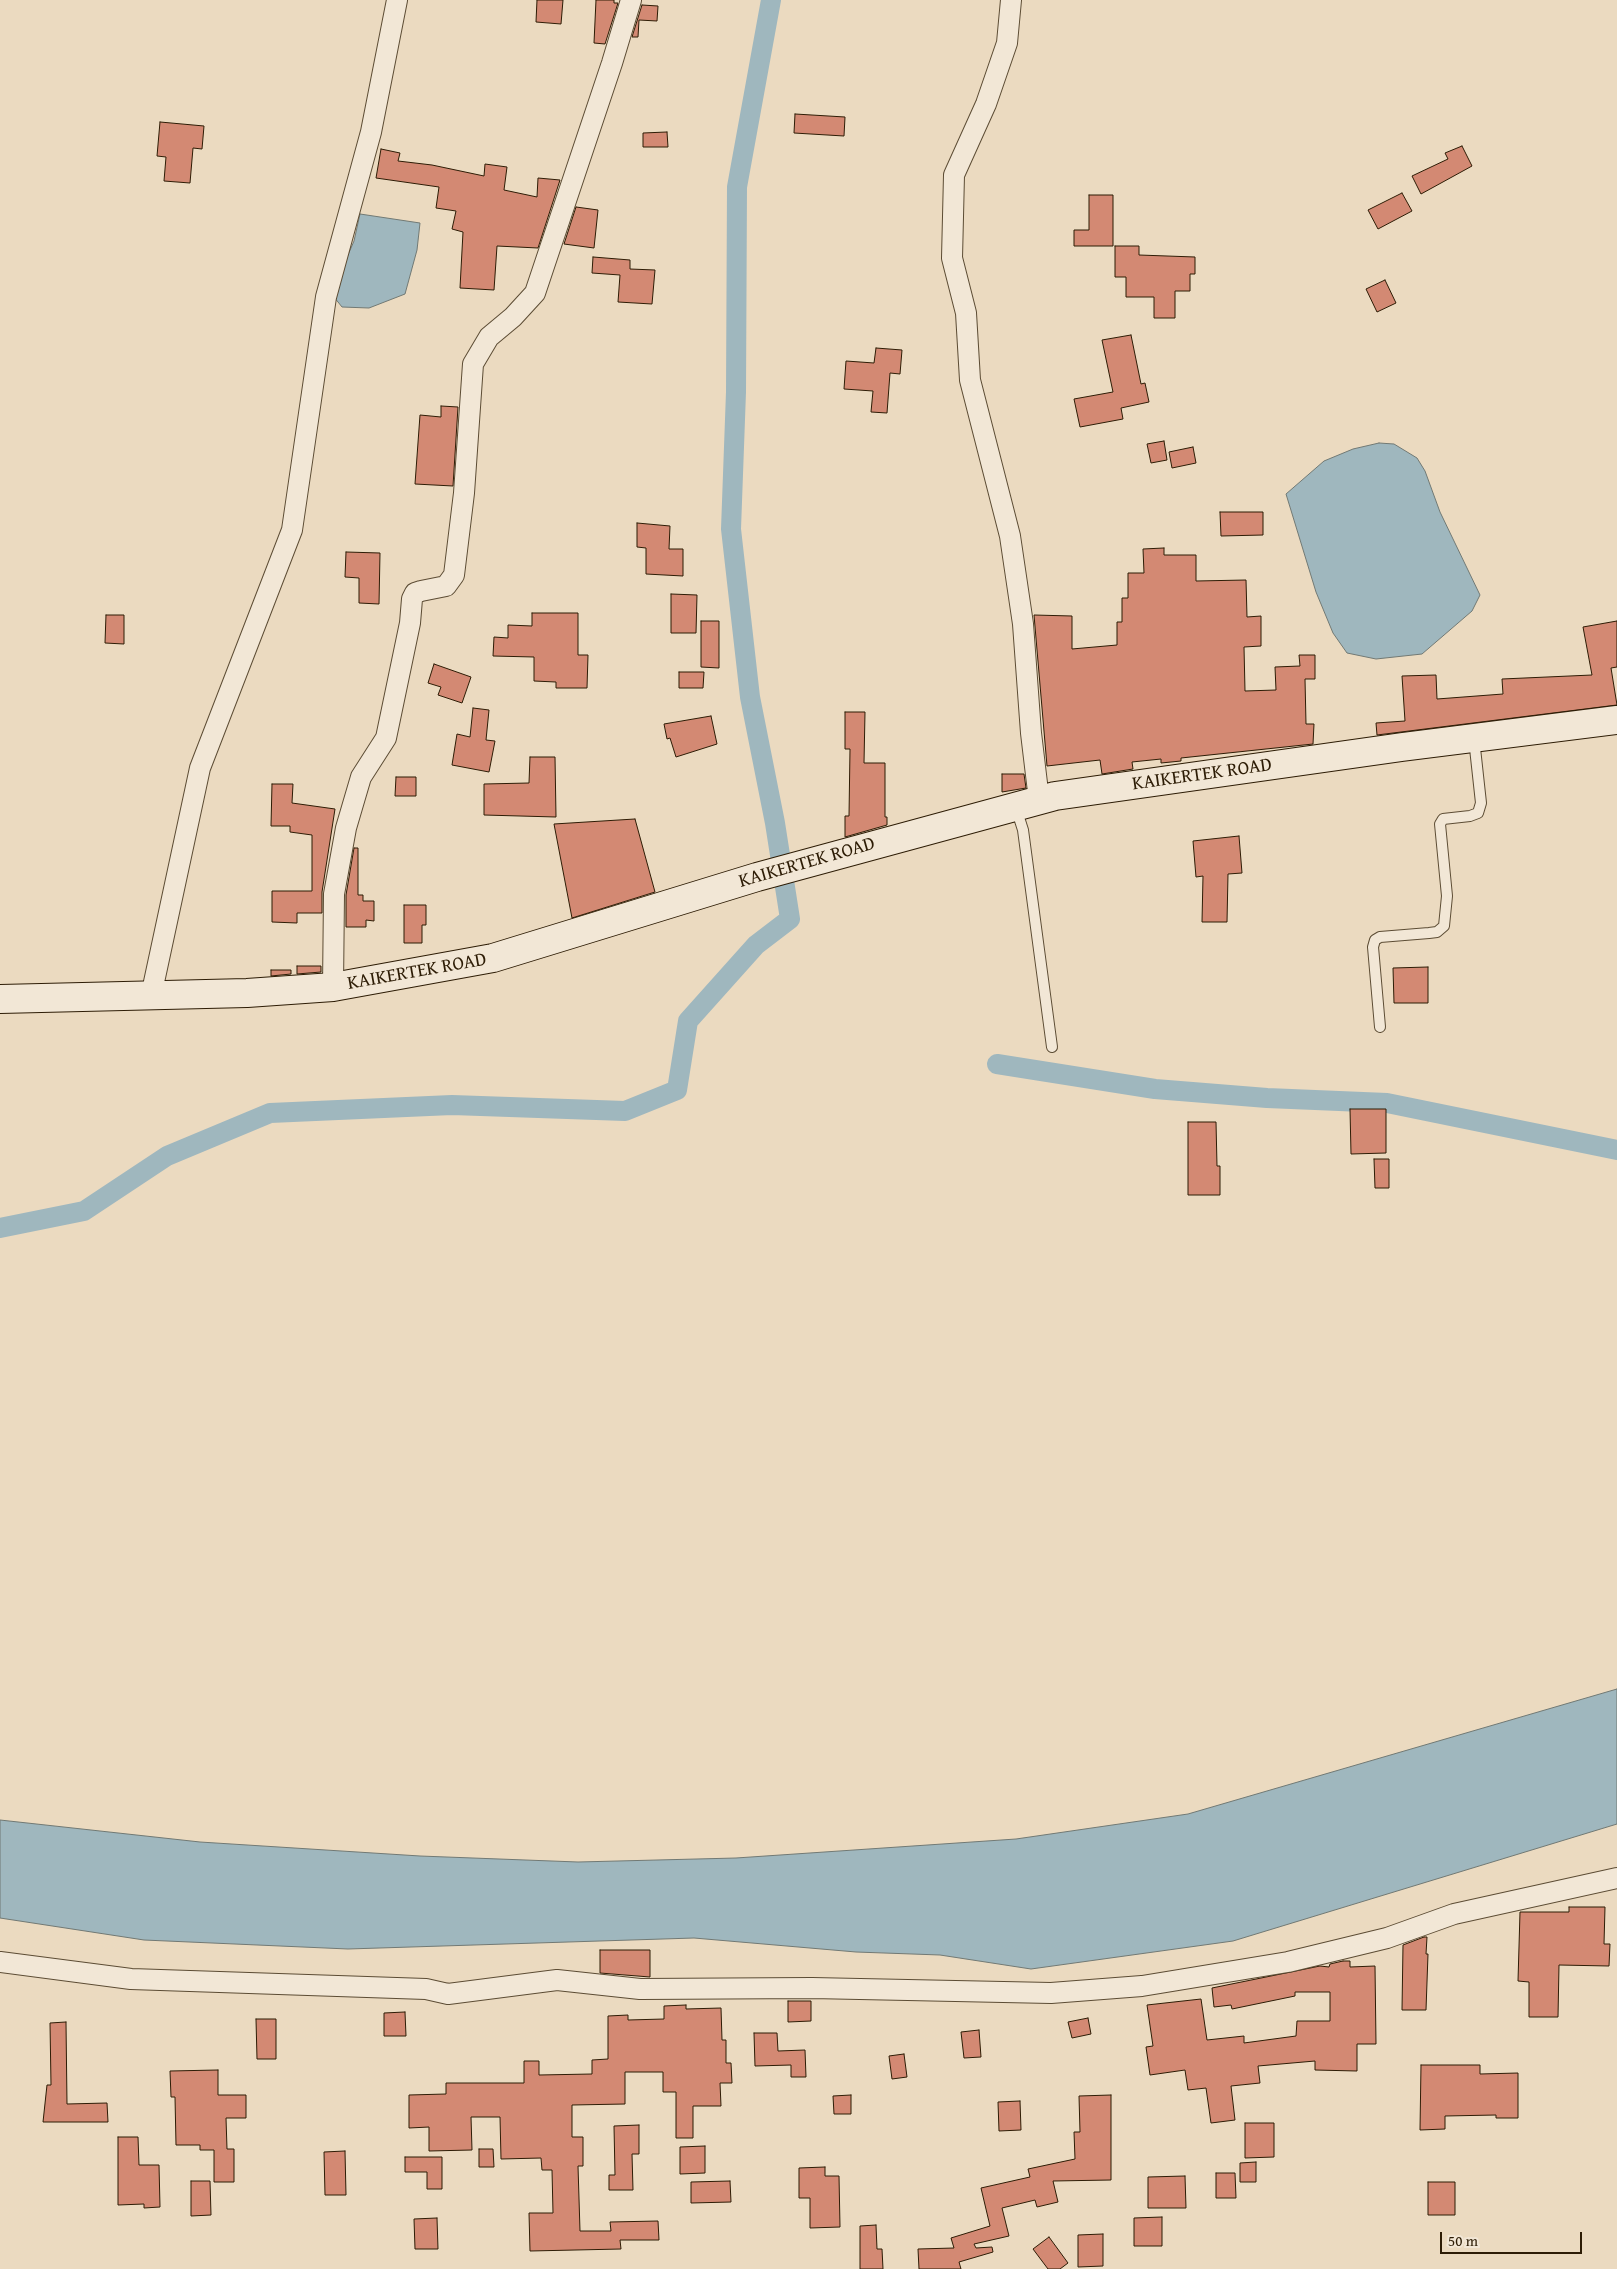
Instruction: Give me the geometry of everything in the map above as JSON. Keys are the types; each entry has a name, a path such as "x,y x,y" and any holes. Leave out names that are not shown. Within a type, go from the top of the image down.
{"main road":[{"name":"KAIKERTEK ROAD","path":"0,999 247,993 333,987 493,958 758,877 1054,796 1617,720"}],"street":[{"path":"151,996 200,768 292,530 326,297 371,132 397,0"},
{"path":"333,987 334,894 346,828 362,777 386,738 410,623 412,599 415,593 446,586 454,575 464,493 473,364 489,337 513,317 535,293 612,63 631,0"},
{"path":"1011,0 1007,43 986,104 954,175 952,258 966,313 970,380 1010,536 1023,624 1031,734 1027,803"},
{"path":"0,1962 131,1979 426,1989 448,1994 557,1980 640,1989 812,1988 1051,1993 1142,1986 1288,1962 1387,1938 1454,1914 1617,1878"}],"lane":[{"path":"1380,1027 1373,947 1375,940 1380,937 1438,932 1444,926 1447,896 1440,824 1443,818 1470,816 1478,812 1481,803 1474,738"},
{"path":"1027,803 1023,830 1052,1047"}],"water":[{"path":"360,214 420,223 417,250 405,294 369,308 342,307 334,297 338,278 354,241"},
{"path":"1379,443 1394,444 1417,458 1425,471 1440,512 1480,595 1472,611 1422,654 1376,659 1347,653 1333,633 1316,592 1286,494 1324,461 1353,449"},
{"path":"1617,1689 1617,1824 1233,1941 1031,1969 940,1955 856,1952 694,1938 348,1949 144,1940 0,1918 0,1820 200,1842 420,1856 578,1862 736,1858 1016,1839 1188,1814"}],"building":[{"path":"537,0 563,0 561,24 536,22"},
{"path":"596,0 614,0 614,3 618,3 605,44 594,43"},
{"path":"642,5 658,6 657,21 639,20 638,37 632,37"},
{"path":"795,114 845,117 844,136 794,133"},
{"path":"160,122 204,126 202,149 193,148 190,183 164,181 166,157 157,156"},
{"path":"667,132 668,147 643,147 643,133"},
{"path":"1462,146 1472,166 1421,194 1412,176 1448,159 1445,153"},
{"path":"381,149 400,153 398,161 432,165 484,176 485,164 507,167 504,190 537,197 538,178 560,180 538,248 497,246 494,290 460,288 463,232 452,229 456,211 436,208 439,187 376,178"},
{"path":"1402,193 1412,211 1378,229 1368,210"},
{"path":"1089,195 1113,195 1113,246 1074,246 1074,230 1089,230"},
{"path":"576,207 598,210 594,248 564,244"},
{"path":"1115,246 1139,246 1139,255 1195,257 1195,274 1190,274 1190,291 1175,291 1175,318 1154,318 1154,297 1126,297 1126,277 1115,277"},
{"path":"593,257 630,260 630,269 655,270 652,304 618,302 620,275 592,273"},
{"path":"1385,280 1396,303 1377,312 1366,289"},
{"path":"1131,335 1141,384 1145,383 1149,402 1121,408 1123,419 1080,427 1074,399 1113,392 1102,340"},
{"path":"876,348 902,350 900,374 890,373 887,413 871,412 873,391 844,389 846,361 874,363"},
{"path":"441,406 458,407 453,486 415,484 420,415 441,417"},
{"path":"1164,441 1167,460 1151,463 1147,444"},
{"path":"1193,447 1196,463 1172,468 1169,452"},
{"path":"1220,512 1263,512 1263,535 1221,536"},
{"path":"637,523 670,526 669,549 683,549 683,576 646,574 646,548 637,547"},
{"path":"1164,548 1164,555 1196,555 1196,581 1246,580 1247,617 1261,616 1261,646 1244,647 1245,691 1276,690 1275,667 1300,666 1299,655 1315,655 1315,679 1305,679 1306,724 1314,724 1313,744 1181,758 1181,761 1161,763 1161,759 1132,762 1133,769 1102,774 1100,760 1047,766 1034,615 1072,616 1072,649 1117,645 1117,622 1122,622 1122,598 1128,598 1128,573 1144,573 1143,549"},
{"path":"346,552 380,553 379,604 359,603 359,578 345,577"},
{"path":"671,594 697,595 696,633 671,633"},
{"path":"532,613 578,613 578,655 588,655 587,688 556,688 556,682 534,681 534,657 493,656 494,637 508,638 508,625 532,626"},
{"path":"106,615 124,615 124,644 105,643"},
{"path":"701,621 719,621 719,668 701,667"},
{"path":"1617,621 1617,667 1611,668 1617,705 1377,735 1376,723 1405,721 1402,676 1436,675 1437,699 1503,694 1502,679 1592,675 1583,627"},
{"path":"434,664 471,677 462,703 438,695 441,687 428,683"},
{"path":"679,672 704,672 703,688 679,688"},
{"path":"473,708 489,710 486,740 495,741 489,772 452,765 457,734 470,737"},
{"path":"845,712 865,712 864,763 885,763 885,817 887,817 887,825 845,837 845,816 849,816 850,749 845,749"},
{"path":"711,716 717,744 676,757 670,738 667,739 664,724"},
{"path":"530,757 555,757 556,817 484,815 484,784 529,783"},
{"path":"1002,774 1024,774 1026,788 1002,792"},
{"path":"396,777 416,777 416,796 395,796"},
{"path":"272,784 293,784 292,803 335,809 322,892 322,913 297,913 297,923 272,922 272,891 312,891 312,835 290,832 290,826 271,826"},
{"path":"635,819 655,892 572,918 554,824"},
{"path":"1239,836 1242,873 1228,874 1227,922 1202,922 1203,876 1196,877 1193,841"},
{"path":"354,848 358,848 358,895 363,895 363,901 374,901 374,921 366,920 366,927 346,927 346,895"},
{"path":"404,905 426,905 426,925 422,925 422,943 404,943"},
{"path":"297,966 321,966 321,972 297,974"},
{"path":"1428,967 1428,1003 1394,1003 1393,968"},
{"path":"271,970 291,970 291,974 271,976"},
{"path":"1350,1109 1386,1109 1386,1153 1351,1154"},
{"path":"1188,1122 1216,1122 1217,1166 1220,1166 1220,1195 1188,1195"},
{"path":"1374,1159 1389,1159 1389,1188 1375,1188"},
{"path":"1569,1907 1605,1907 1604,1944 1610,1944 1609,1966 1559,1965 1558,2017 1529,2017 1529,1982 1518,1981 1520,1912 1569,1912"},
{"path":"1427,1937 1426,1954 1428,1954 1426,2010 1402,2010 1403,1945"},
{"path":"600,1950 650,1950 650,1977 600,1973"},
{"path":"1350,1961 1350,1967 1375,1966 1376,2044 1357,2044 1357,2071 1315,2070 1315,2061 1258,2066 1260,2083 1231,2086 1235,2120 1211,2123 1206,2088 1188,2090 1185,2070 1150,2075 1146,2047 1153,2046 1147,2005 1201,1999 1207,2040 1244,2036 1244,2043 1296,2036 1297,2021 1330,2021 1330,1992 1295,1992 1295,1996 1232,2009 1231,2005 1214,2007 1212,1988 1320,1966 1329,1967 1330,1964"},
{"path":"788,2001 811,2001 811,2021 788,2022"},
{"path":"686,2005 686,2009 721,2008 722,2040 726,2040 726,2063 731,2063 732,2083 720,2083 721,2106 693,2106 693,2138 676,2138 676,2092 663,2092 663,2072 625,2072 625,2104 572,2105 572,2137 583,2137 583,2166 578,2166 580,2231 611,2231 610,2222 658,2221 659,2240 620,2240 621,2249 530,2251 529,2213 553,2213 552,2170 542,2170 541,2158 501,2159 500,2117 471,2117 472,2150 429,2151 429,2127 409,2128 409,2095 446,2094 446,2083 524,2083 524,2061 539,2061 539,2075 592,2074 592,2060 608,2059 608,2016 628,2015 628,2020 664,2019 664,2006"},
{"path":"405,2012 406,2036 384,2036 384,2013"},
{"path":"1088,2018 1091,2034 1072,2038 1068,2022"},
{"path":"256,2019 276,2019 276,2059 257,2059"},
{"path":"66,2022 67,2104 107,2103 108,2122 43,2122 47,2085 51,2085 50,2023"},
{"path":"979,2030 981,2057 964,2058 961,2032"},
{"path":"754,2033 777,2033 778,2051 805,2050 806,2077 791,2077 791,2065 755,2066"},
{"path":"904,2054 907,2077 892,2079 889,2056"},
{"path":"1421,2065 1480,2065 1480,2074 1518,2073 1518,2118 1496,2118 1496,2115 1445,2116 1445,2129 1420,2130"},
{"path":"218,2070 218,2095 246,2095 246,2118 226,2118 227,2149 234,2149 234,2182 214,2182 214,2150 200,2150 200,2145 176,2145 175,2097 171,2097 170,2071"},
{"path":"851,2095 851,2114 834,2114 833,2096"},
{"path":"1111,2095 1111,2180 1053,2181 1058,2202 1037,2207 1035,2200 1002,2208 1009,2236 974,2244 976,2248 992,2247 993,2252 959,2262 961,2269 919,2269 918,2249 954,2248 951,2238 990,2226 981,2188 1030,2177 1028,2169 1075,2159 1074,2132 1080,2132 1079,2096"},
{"path":"1020,2101 1021,2130 999,2131 998,2102"},
{"path":"1245,2123 1274,2123 1274,2157 1245,2158"},
{"path":"639,2125 639,2154 632,2154 633,2190 609,2190 609,2175 615,2175 614,2126"},
{"path":"118,2137 138,2137 139,2165 159,2165 160,2207 144,2208 144,2204 118,2205"},
{"path":"705,2146 705,2173 680,2174 680,2147"},
{"path":"479,2149 493,2149 494,2167 479,2167"},
{"path":"345,2151 346,2195 325,2195 324,2152"},
{"path":"405,2157 442,2157 442,2189 427,2189 427,2172 405,2172"},
{"path":"1256,2162 1256,2182 1240,2182 1240,2163"},
{"path":"825,2167 825,2176 839,2176 840,2227 810,2228 810,2198 799,2198 799,2168"},
{"path":"1216,2173 1235,2173 1236,2198 1216,2198"},
{"path":"1185,2176 1186,2208 1148,2208 1148,2177"},
{"path":"191,2181 210,2181 211,2215 191,2216"},
{"path":"730,2181 731,2202 691,2203 691,2182"},
{"path":"1428,2182 1455,2182 1455,2215 1428,2215"},
{"path":"1162,2217 1162,2246 1134,2246 1134,2218"},
{"path":"437,2218 438,2249 415,2249 414,2219"},
{"path":"876,2225 877,2249 882,2249 883,2269 860,2269 860,2226"},
{"path":"1103,2234 1103,2266 1078,2267 1078,2235"},
{"path":"1049,2237 1068,2263 1060,2269 1048,2269 1033,2249"}],"waterway":[{"path":"0,1228 84,1211 167,1156 270,1113 452,1105 625,1111 677,1090 688,1021 756,945 790,919 775,823 750,697 731,529 736,392 737,187 771,0"},
{"path":"997,1064 1155,1089 1267,1098 1387,1103 1617,1150"}]}
